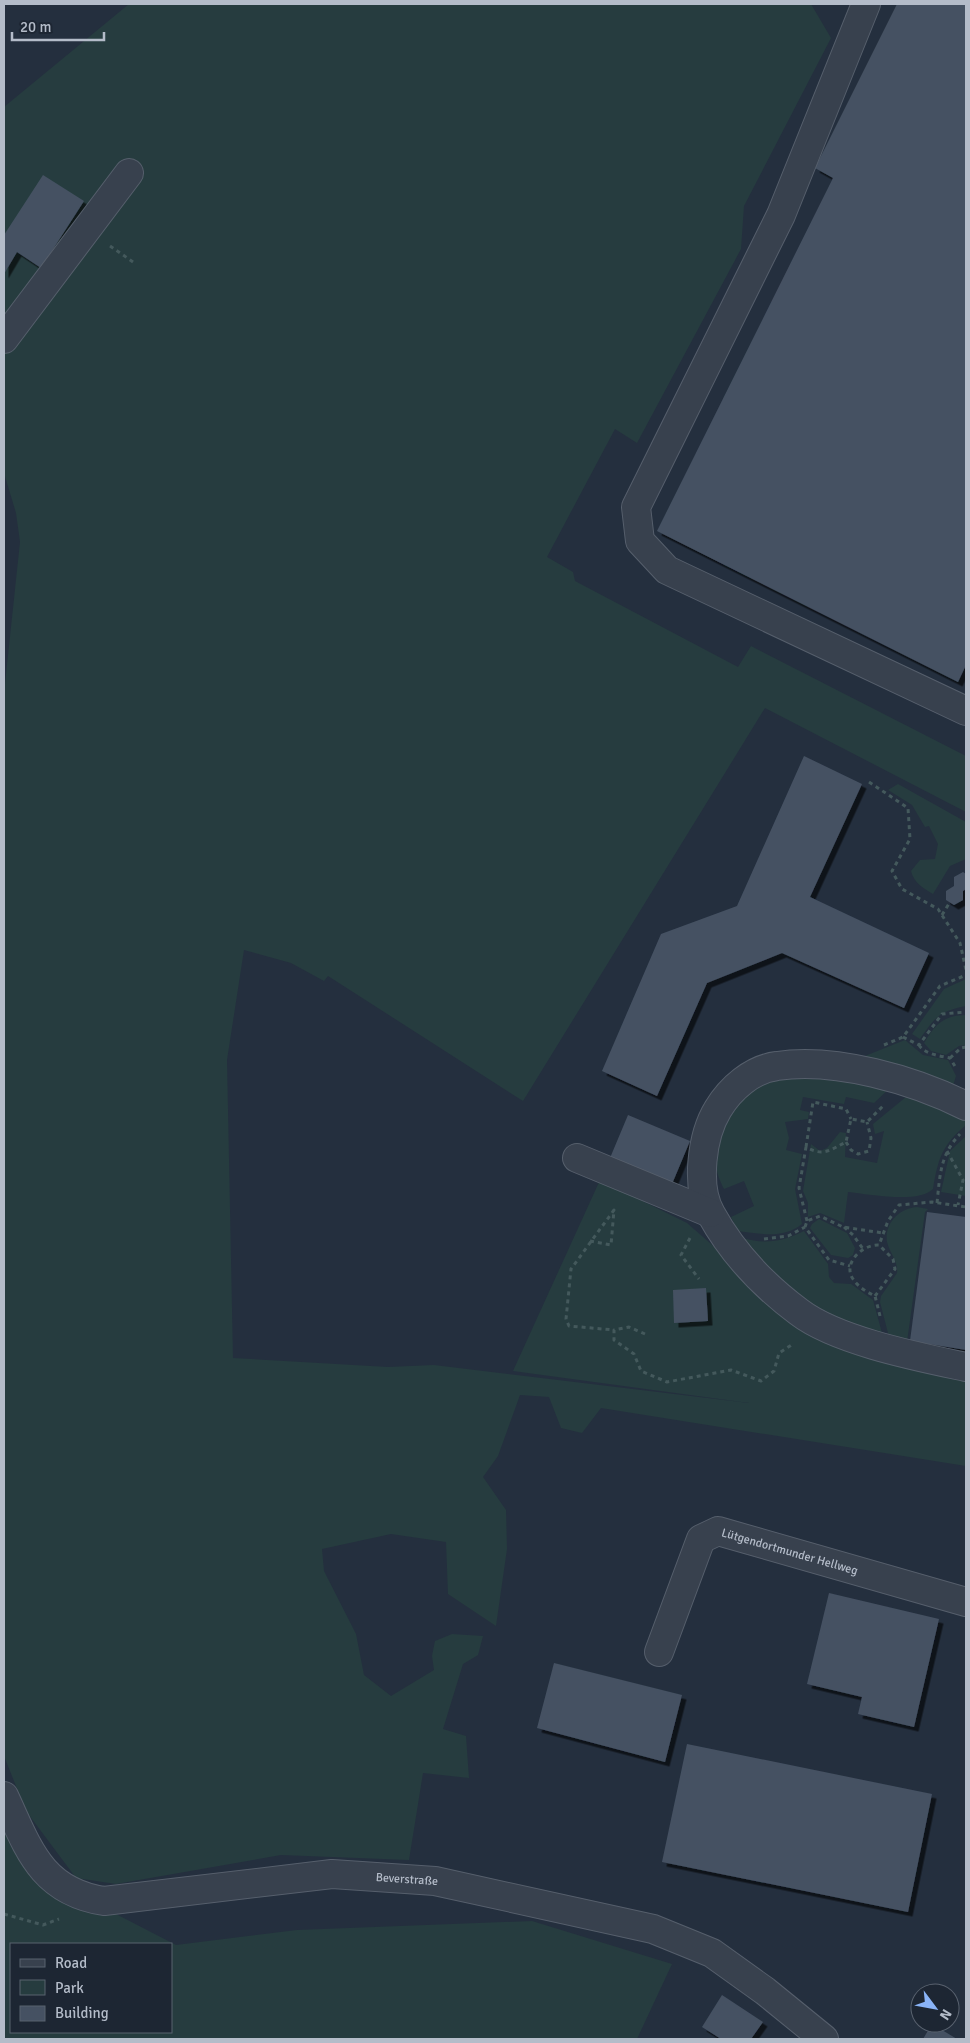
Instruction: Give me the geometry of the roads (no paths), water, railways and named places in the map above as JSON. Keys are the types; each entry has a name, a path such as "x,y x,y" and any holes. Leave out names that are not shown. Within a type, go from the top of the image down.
{"street":[{"path":"866,4 781,215 636,507 640,541 667,570 966,711"},
{"path":"4,339 129,173"},
{"path":"966,1106 886,1075 813,1065 776,1066 752,1074 726,1095 711,1120 702,1152 703,1184 716,1222 746,1264 800,1312 839,1333 914,1356 966,1367"},
{"path":"577,1158 716,1222"},
{"name":"Lütgendortmunder Hellweg","path":"659,1652 701,1539 718,1531 966,1602"},
{"name":"Beverstraße","path":"4,1796 29,1849 43,1871 68,1889 88,1898 104,1900 332,1874 435,1881 653,1929 683,1940 712,1953 772,1997 824,2039"}]}
